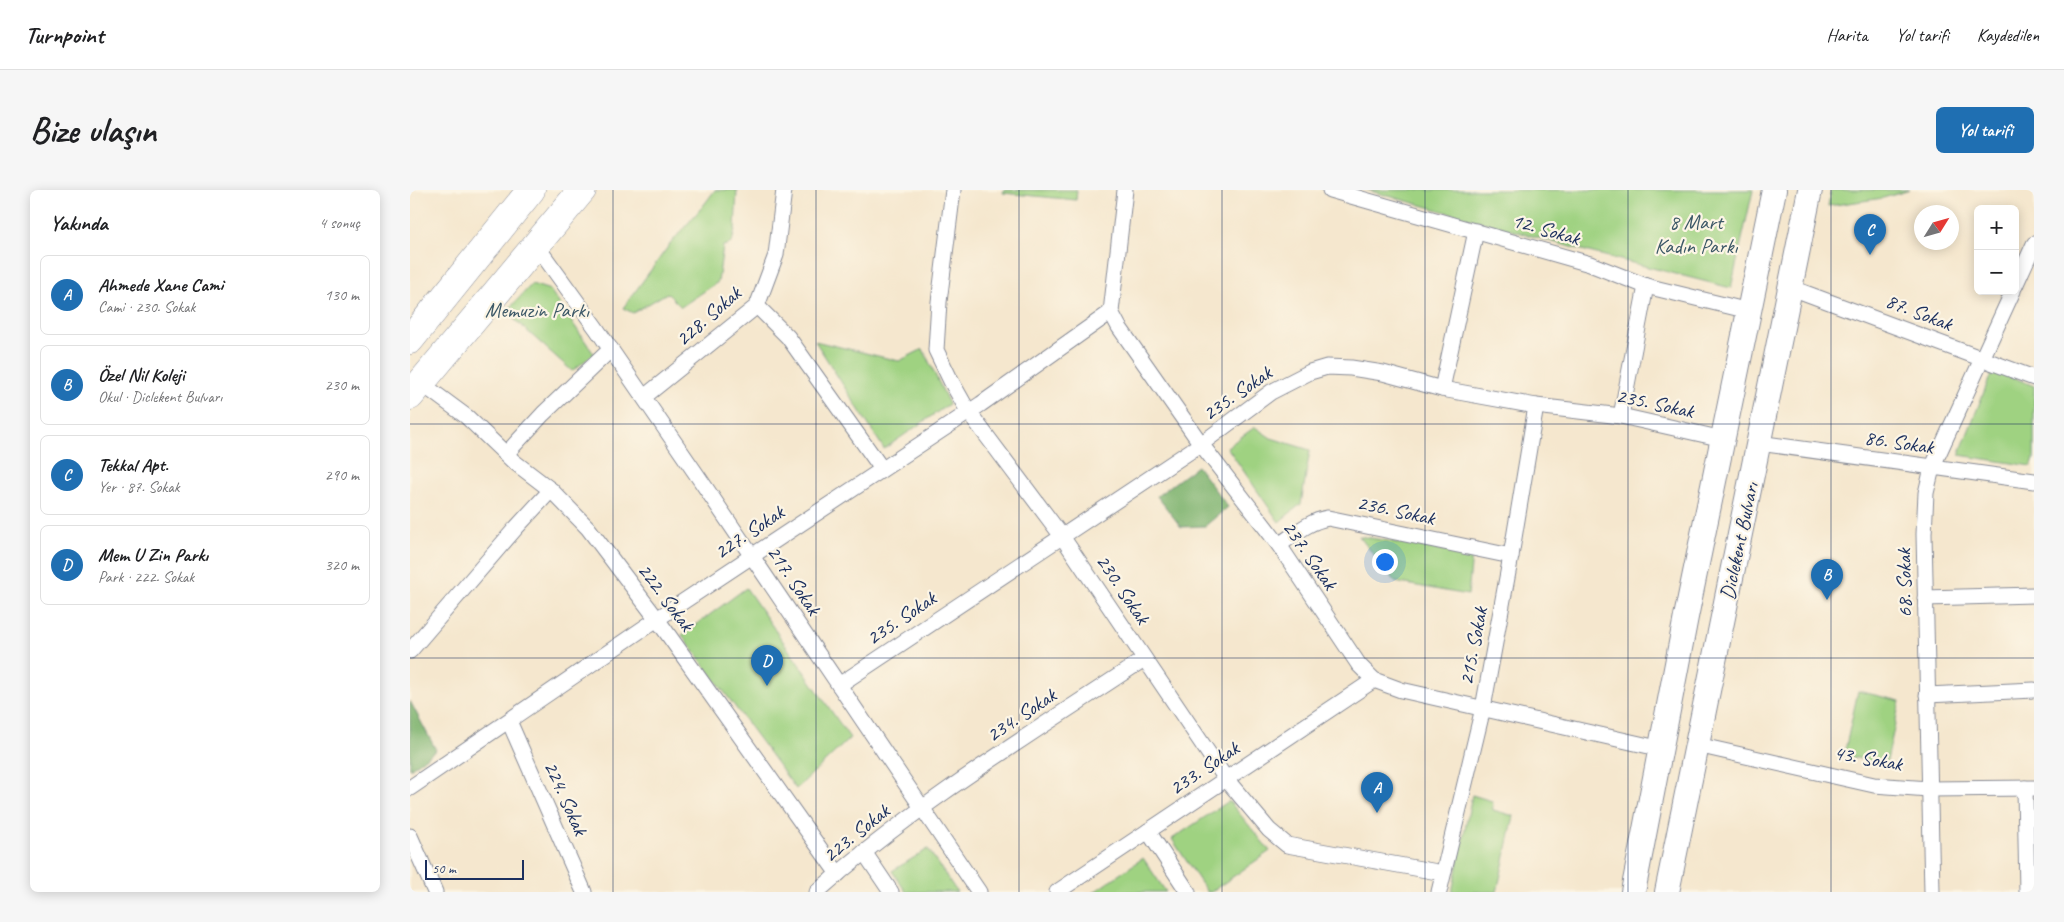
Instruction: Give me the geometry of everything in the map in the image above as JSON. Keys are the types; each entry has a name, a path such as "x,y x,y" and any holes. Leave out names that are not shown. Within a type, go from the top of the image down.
{"highway":[{"path":"410,340 531,190"},
{"path":"415,390 582,190"}],"main road":[{"name":"Diclekent Bulvarı","path":"1633,892 1686,617 1774,190"},
{"name":"Diclekent Bulvarı","path":"1667,892 1810,190"}],"street":[{"name":"228. Sokak","path":"644,397 757,306 776,255 784,190"},
{"name":"230. Sokak","path":"953,190 939,302 936,350 968,411 1062,536 1226,779 1269,830 1287,845 1443,874"},
{"path":"1111,312 1125,190"},
{"name":"12. Sokak","path":"1330,190 1590,264 1646,286 1749,311"},
{"path":"1442,389 1476,231"},
{"path":"2019,277 2034,244"},
{"name":"217. Sokak","path":"536,245 644,397 979,892"},
{"path":"1621,416 1646,286"},
{"name":"87. Sokak","path":"1790,287 2034,378"},
{"name":"68. Sokak","path":"1932,892 1924,534 1926,493 1932,468 2011,295"},
{"path":"757,306 788,337 882,468"},
{"name":"227. Sokak","path":"410,788 657,619 968,411 1111,312"},
{"name":"237. Sokak","path":"1111,312 1119,327 1201,444 1279,545 1359,665 1374,680 1401,690 1662,749"},
{"path":"506,454 543,414 611,349"},
{"name":"235. Sokak","path":"839,685 1201,444 1271,392 1310,372 1326,367 1351,368 1442,389 1536,406 1621,416 1723,439"},
{"name":"222. Sokak","path":"415,390 467,417 506,454 551,490 588,528 657,619 838,874"},
{"name":"215. Sokak","path":"1439,892 1483,708 1536,406"},
{"name":"86. Sokak","path":"1759,443 2034,481"},
{"path":"410,651 551,490"},
{"name":"236. Sokak","path":"1279,545 1306,526 1317,520 1328,518 1511,556"},
{"path":"1925,598 2034,595"},
{"name":"234. Sokak","path":"922,808 1144,659"},
{"name":"233. Sokak","path":"1057,892 1374,680"},
{"path":"1927,695 2034,690"},
{"name":"224. Sokak","path":"509,721 584,892"},
{"name":"43. Sokak","path":"1697,745 1874,785 1929,789 2030,788"},
{"path":"2027,892 2030,788"},
{"name":"223. Sokak","path":"817,892 864,852 922,808"},
{"path":"1148,831 1188,892"},
{"path":"410,836 435,892"},
{"path":"864,852 891,892"}],"green space":[{"path":"715,190 737,190 735,229 732,243 723,246 718,282 681,307 667,293 633,313 623,308 670,244"},
{"path":"1004,190 1077,190 1076,200 1003,193"},
{"name":"8 Mart Kadın Parkı","path":"1367,190 1753,190 1731,288 1593,253"},
{"path":"1831,190 1910,190 1883,198 1828,206"},
{"name":"Memuzin Parkı","path":"532,284 550,290 594,354 572,371 506,312"},
{"path":"815,341 899,361 923,349 949,404 884,449"},
{"path":"1993,369 2034,386 2034,459 2031,466 1959,455"},
{"path":"1255,427 1271,438 1310,450 1301,504 1279,522 1227,447"},
{"path":"1197,466 1228,507 1205,526 1181,527 1157,496"},
{"path":"1359,536 1472,555 1468,595 1395,582"},
{"path":"746,588 850,738 796,789 682,635"},
{"path":"1858,691 1900,701 1886,765 1844,755"},
{"path":"410,701 436,750 410,769"},
{"path":"1472,795 1492,801 1493,810 1514,816 1497,892 1452,892"},
{"path":"1229,801 1270,851 1211,892 1207,892 1172,839"},
{"path":"928,849 957,892 906,892 892,871"},
{"path":"1143,858 1166,892 1094,892"}],"place":[{"name":"Tekkal Apt.","path":"1870,255"},
{"name":"Özel Nil Koleji","path":"1827,600"},
{"name":"Mem U Zin Parkı","path":"767,686"},
{"name":"Ahmede Xane Cami","path":"1377,813"}]}
